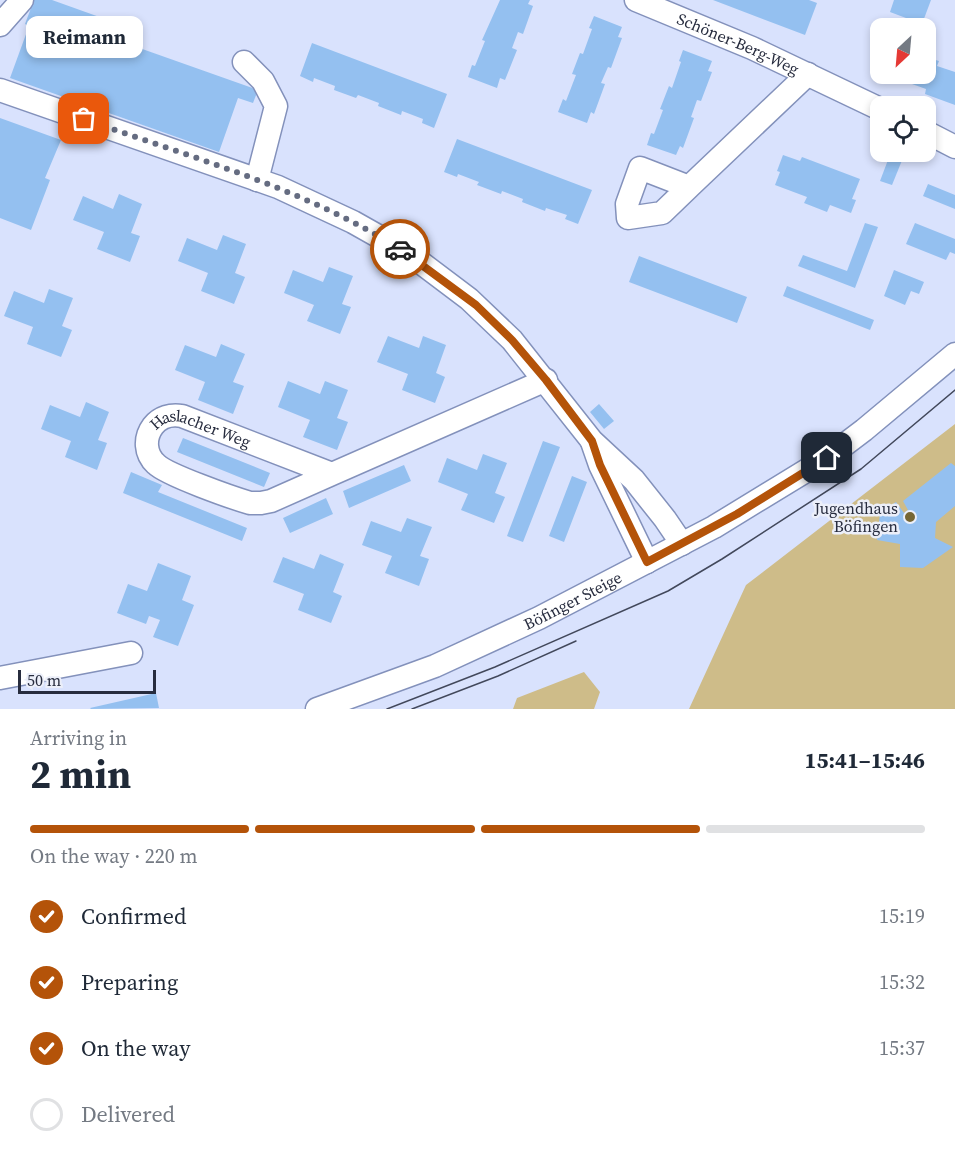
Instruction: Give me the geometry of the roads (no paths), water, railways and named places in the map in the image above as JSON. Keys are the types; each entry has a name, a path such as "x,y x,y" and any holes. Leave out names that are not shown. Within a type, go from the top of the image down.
{"street":[{"path":"0,25 22,0"},
{"name":"Schöner-Berg-Weg","path":"636,0 733,40 870,103"},
{"path":"244,62 262,81 276,106 257,180"},
{"name":"Schöner-Berg-Weg","path":"689,187 808,74"},
{"path":"0,90 296,195 353,222 421,262 483,312 520,349 592,441 634,480 682,544"},
{"path":"936,137 955,147"},
{"name":"Böfinger Steige","path":"317,709 435,666 539,618 737,514 827,458 955,354"},
{"name":"Haslacher Weg","path":"332,474 177,415 164,417 156,422 147,438 149,455 161,468 250,503 261,503 271,501 546,380"},
{"path":"592,441 600,465 647,562"},
{"path":"0,678 131,653"}],"tram line":[{"path":"387,709 495,667 668,591 722,559 861,469 955,390"},
{"path":"412,709 498,676 576,641"}],"place":[{"name":"Reimann","path":"84,119"},
{"name":"Jugendhaus Böfingen","path":"910,517"}]}
